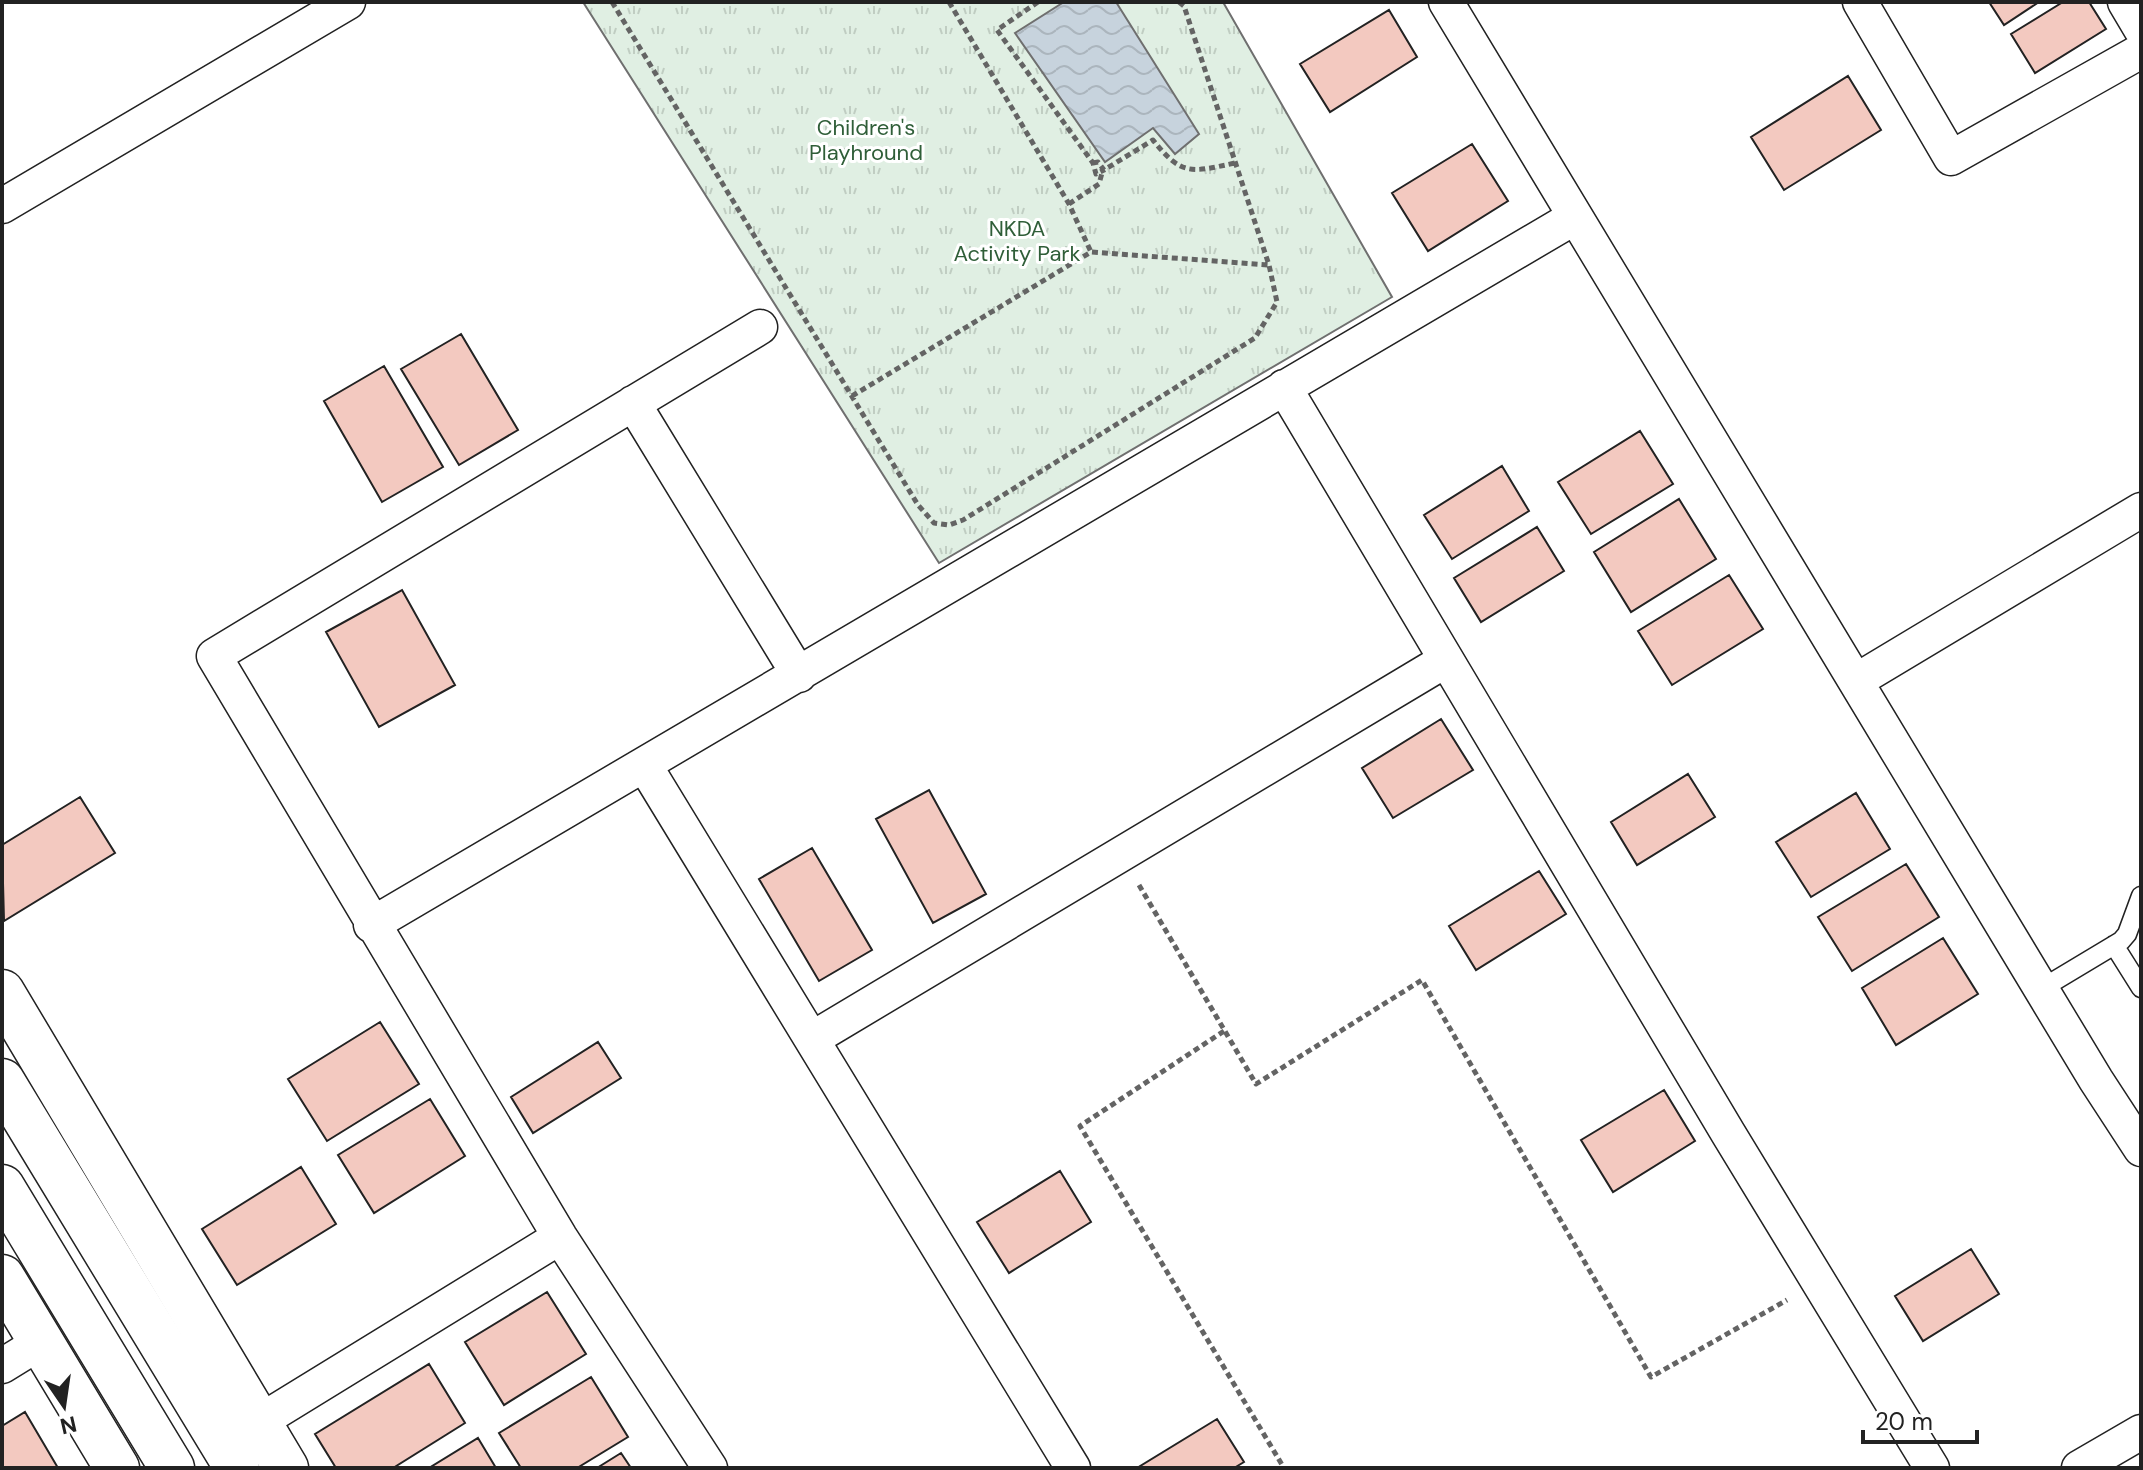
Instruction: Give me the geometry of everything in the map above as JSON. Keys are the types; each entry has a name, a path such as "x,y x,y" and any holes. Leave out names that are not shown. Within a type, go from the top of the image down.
{"street":[{"path":"2,206 348,2"},
{"path":"1446,2 2041,989 2141,1149"},
{"path":"1860,2 1951,158 2141,51"},
{"path":"2125,2 2141,29"},
{"path":"371,925 1575,217"},
{"path":"710,1468 560,1237 371,925 214,656 760,327"},
{"path":"1284,387 1932,1468"},
{"path":"633,403 799,675"},
{"path":"1856,681 2141,510"},
{"path":"812,1039 1446,660"},
{"path":"645,766 1073,1468"},
{"path":"2,992 286,1468"},
{"path":"2,1081 237,1468"},
{"path":"2,1187 172,1468"},
{"path":"259,1422 560,1237"},
{"path":"2,1277 117,1468"},
{"path":"2,1366 41,1342"},
{"path":"2079,1468 2141,1432"}],"lane":[{"path":"2041,989 2127,934 2141,896"},
{"path":"2114,945 2141,988"}],"path":[{"path":"612,2 918,505 934,523 949,525 1255,338 1277,302 1269,265 1184,6 1179,2"},
{"path":"949,2 1069,204 1091,252"},
{"path":"1038,2 997,30 1093,163 1098,162 1103,172"},
{"path":"1069,204 1099,184 1103,172 1153,140 1168,159 1185,169 1199,170 1235,163"},
{"path":"852,396 1091,252 1269,265"},
{"path":"1122,855 1256,1084 1422,980 1651,1377 1820,1284"},
{"path":"1224,1031 1080,1126 1284,1468"}],"green space":[{"name":"NKDA Activity Park","path":"583,2 1223,2 1392,297 939,563"}],"water":[{"path":"1064,2 1116,2 1199,134 1175,154 1153,128 1105,162 1015,33"}],"building":[{"path":"1989,2 2039,2 2004,25"},
{"path":"2063,2 2089,2 2106,29 2035,73 2011,34"},
{"path":"1389,10 1417,57 1330,112 1300,64"},
{"path":"1848,76 1881,130 1784,190 1751,137"},
{"path":"1472,144 1508,201 1428,251 1392,193"},
{"path":"461,334 518,430 459,465 401,369"},
{"path":"384,366 443,467 382,502 324,401"},
{"path":"1640,431 1673,484 1591,534 1558,482"},
{"path":"1502,466 1529,511 1452,559 1424,515"},
{"path":"1679,499 1716,559 1631,612 1594,552"},
{"path":"1537,527 1564,571 1481,622 1454,578"},
{"path":"1729,575 1763,629 1672,685 1638,631"},
{"path":"402,590 455,685 379,727 326,632"},
{"path":"1441,719 1473,770 1393,818 1362,768"},
{"path":"1688,774 1715,817 1637,865 1611,822"},
{"path":"929,790 986,894 933,923 876,819"},
{"path":"1856,793 1890,849 1811,897 1776,842"},
{"path":"80,797 115,853 4,921 2,845"},
{"path":"812,848 872,950 819,981 759,879"},
{"path":"1906,864 1939,917 1852,971 1818,917"},
{"path":"1539,871 1566,914 1476,970 1449,926"},
{"path":"1943,938 1978,994 1896,1045 1862,988"},
{"path":"380,1022 419,1084 327,1141 288,1079"},
{"path":"598,1042 621,1078 533,1133 511,1097"},
{"path":"1664,1090 1695,1141 1613,1192 1581,1140"},
{"path":"430,1099 465,1156 374,1213 338,1155"},
{"path":"301,1167 336,1224 237,1285 202,1229"},
{"path":"1060,1171 1091,1222 1009,1273 977,1222"},
{"path":"1971,1249 1999,1294 1923,1341 1895,1296"},
{"path":"547,1292 586,1354 504,1405 465,1342"},
{"path":"429,1364 465,1423 393,1468 336,1468 315,1434"},
{"path":"591,1377 628,1437 577,1468 521,1468 499,1433"},
{"path":"25,1412 58,1468 2,1468 2,1426"},
{"path":"1217,1419 1244,1462 1234,1468 1137,1468"},
{"path":"478,1438 496,1468 429,1468"},
{"path":"621,1453 631,1468 597,1468"}],"park label":[{"name":"Children's Playhround","path":"866,140"}]}
